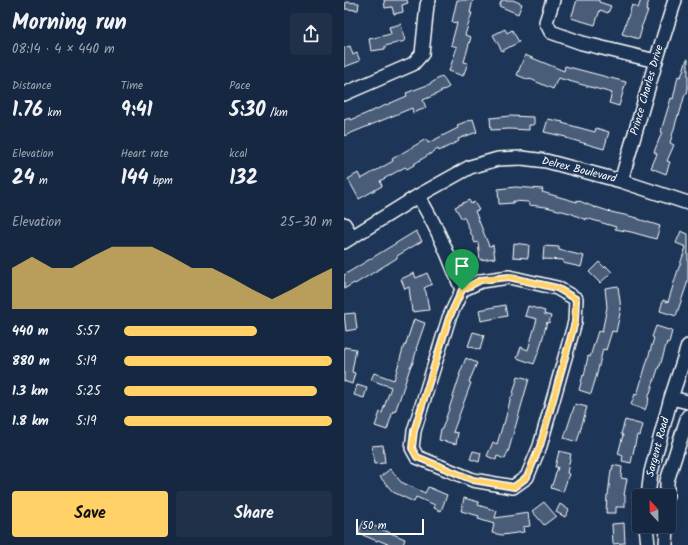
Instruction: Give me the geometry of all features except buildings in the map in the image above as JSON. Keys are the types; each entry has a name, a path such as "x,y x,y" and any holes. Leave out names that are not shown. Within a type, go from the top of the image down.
{"street":[{"path":"344,94 413,64 422,54 428,0"},
{"path":"553,0 546,22 551,32 582,43 656,61"},
{"name":"Prince Charles Drive","path":"621,181 675,0"},
{"name":"Delrex Boulevard","path":"348,240 418,196 470,167 498,159 522,158 546,161 621,181 688,203"},
{"path":"418,196 428,211 446,248 462,290 449,318 414,431 412,448 417,457 473,480 514,487 527,477 540,446 575,322 576,299 557,288 509,277 481,280 462,290"},
{"path":"344,224 348,240"},
{"name":"Sargent Road","path":"649,489 651,472 688,346"},
{"path":"672,398 688,402"},
{"name":"Sargent Road","path":"667,489 667,481 688,416"},
{"path":"647,533 648,545"},
{"path":"666,533 666,545"}],"route":[{"path":"509,277 557,288 576,299 575,322 540,446 527,477 514,487 473,480 417,457 412,448 414,431 449,318 462,290 481,280 509,277"}]}
